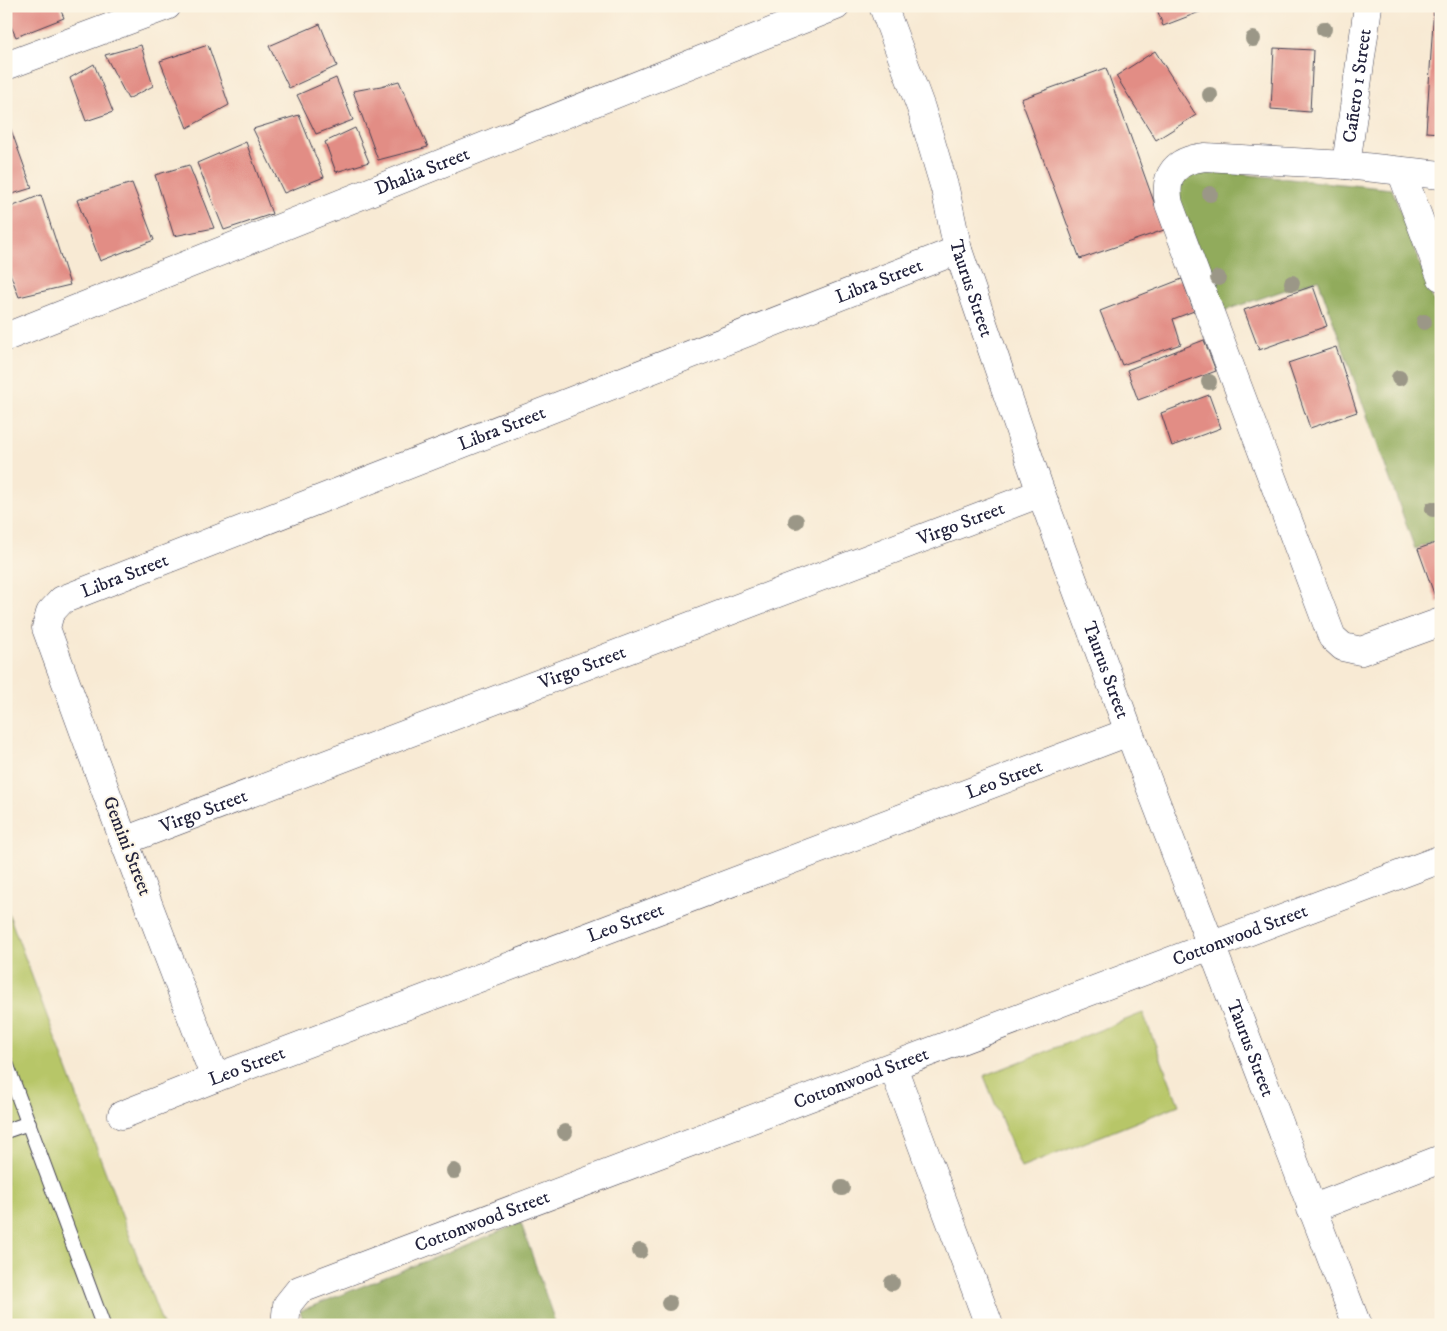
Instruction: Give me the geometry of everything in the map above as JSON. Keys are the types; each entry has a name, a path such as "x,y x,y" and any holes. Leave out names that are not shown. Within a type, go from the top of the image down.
{"street":[{"path":"6,66 167,6"},
{"name":"Dhalia Street","path":"6,337 836,6"},
{"name":"Taurus Street","path":"883,6 921,108 945,189 958,250 1041,493 1129,732 1357,1325"},
{"name":"Cañero 1 Street","path":"1346,165 1368,6"},
{"path":"1441,175 1346,165 1205,157 1192,159 1179,165 1169,176 1167,191 1170,204 1332,637 1343,647 1361,651 1441,622"},
{"path":"1402,171 1441,277"},
{"name":"Libra Street","path":"50,613 62,600 958,250"},
{"name":"Virgo Street","path":"124,841 1041,493"},
{"name":"Gemini Street","path":"50,613 46,628 124,841 215,1078"},
{"name":"Leo Street","path":"122,1115 215,1078 1129,732"},
{"name":"Cottonwood Street","path":"286,1315 299,1290 1441,859"},
{"path":"893,1067 989,1325"},
{"path":"1311,1209 1441,1159"}],"lane":[{"path":"6,1062 103,1325"},
{"path":"6,1132 29,1123"}],"green space":[{"path":"1198,170 1392,189 1441,321 1441,539 1415,549 1318,279 1220,312 1175,190"},
{"path":"6,907 163,1325 6,1325"},
{"path":"1143,1013 1179,1105 1021,1168 984,1076"},
{"path":"521,1223 556,1325 305,1325 300,1311"}],"building":[{"path":"6,6 59,6 64,18 16,37 6,16"},
{"path":"1156,6 1210,6 1210,8 1163,26"},
{"path":"1434,6 1441,6 1441,133 1426,132"},
{"path":"320,24 337,66 289,88 269,46"},
{"path":"141,45 153,86 128,99 105,55"},
{"path":"208,45 229,105 187,128 160,61"},
{"path":"1274,48 1313,50 1310,112 1271,109"},
{"path":"1155,51 1196,115 1156,140 1116,76"},
{"path":"94,64 113,112 86,121 70,78"},
{"path":"1106,68 1164,230 1080,259 1021,99"},
{"path":"336,78 353,120 316,134 297,95"},
{"path":"399,81 428,147 378,160 353,91"},
{"path":"299,115 324,177 284,193 253,129"},
{"path":"6,116 32,188 6,196"},
{"path":"355,128 369,162 336,172 325,142"},
{"path":"246,142 272,214 224,230 197,163"},
{"path":"189,165 214,228 174,236 155,175"},
{"path":"132,183 154,240 100,261 77,200"},
{"path":"41,195 70,285 19,297 6,263 6,209"},
{"path":"1182,279 1194,311 1173,319 1181,344 1122,365 1100,311"},
{"path":"1313,286 1327,326 1259,350 1244,310"},
{"path":"1204,340 1216,371 1138,400 1127,370"},
{"path":"1336,347 1357,412 1310,428 1288,363"},
{"path":"1209,395 1221,428 1172,446 1161,413"},
{"path":"1441,541 1441,601 1437,602 1418,549"}]}
